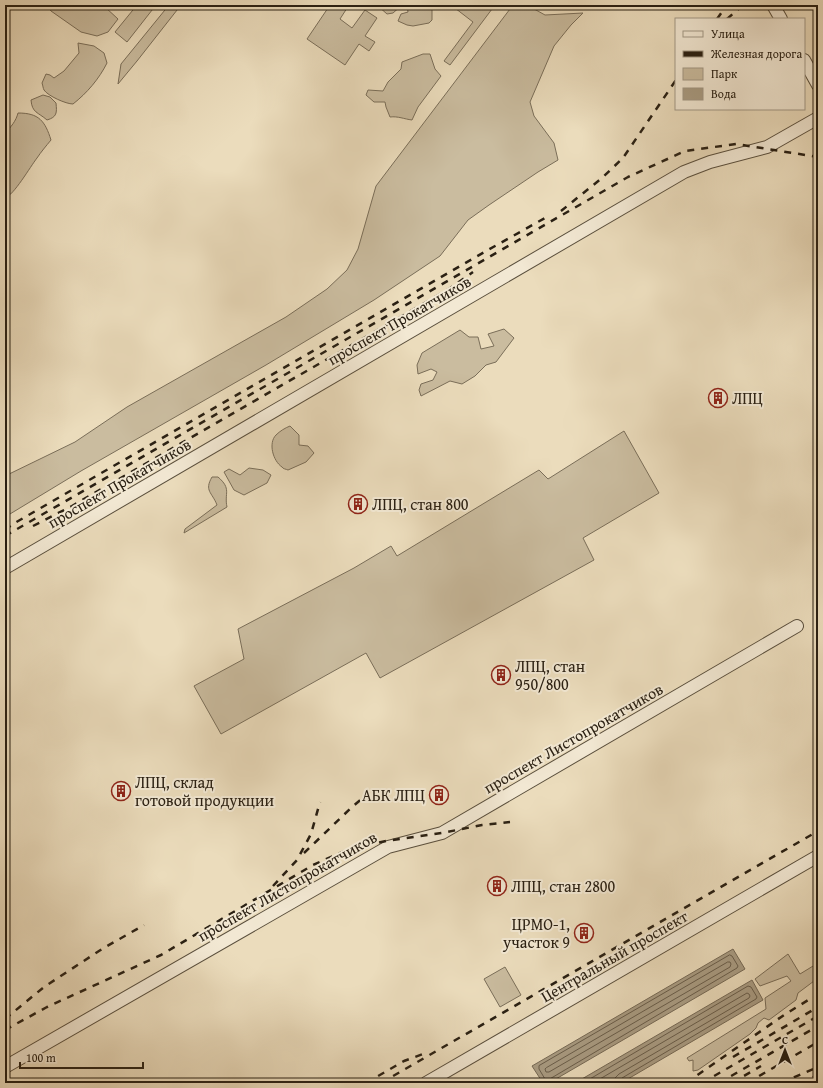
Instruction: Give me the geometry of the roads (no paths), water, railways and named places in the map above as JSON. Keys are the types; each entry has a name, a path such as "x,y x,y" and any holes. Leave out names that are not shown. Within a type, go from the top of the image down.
{"street":[{"path":"773,5 780,18"},
{"path":"805,62 818,85"},
{"name":"проспект Прокатчиков","path":"5,568 684,172 710,162 768,147 818,118"},
{"name":"проспект Листопрокатчиков","path":"5,1067 388,847 442,833 797,626"},
{"name":"Центральный проспект","path":"426,1083 818,856"}],"water":[{"path":"733,949 745,969 549,1083 543,1083 532,1066"},
{"path":"752,980 763,1000 621,1083 575,1083"}],"railway":[{"path":"718,18 727,5"},
{"path":"728,18 743,5"},
{"path":"561,211 602,178 623,158 675,81"},
{"path":"5,536 628,177 685,151 736,144 818,157"},
{"path":"5,530 545,218"},
{"path":"33,526 72,506 449,289 473,272"},
{"path":"304,853 365,796"},
{"path":"273,886 297,860 311,834 320,802"},
{"path":"5,1030 47,1007 161,955 313,865 349,849 386,841 442,833 482,825 510,822"},
{"path":"381,1083 818,831"},
{"path":"5,1019 44,987 102,949 144,925"},
{"path":"686,1083 784,1015 818,994"},
{"path":"733,1057 818,1007"},
{"path":"702,1083 818,1016"},
{"path":"719,1083 818,1026"},
{"path":"747,1083 818,1042"},
{"path":"366,1083 404,1061 423,1054"},
{"path":"732,1083 761,1066"},
{"path":"781,1083 818,1067"},
{"path":"800,1083 818,1075"}],"place":[{"name":"ЛПЦ","path":"718,398"},
{"name":"ЛПЦ, стан 800","path":"358,504"},
{"name":"ЛПЦ, стан 950/800","path":"501,675"},
{"name":"ЛПЦ, склад готовой продукции","path":"121,791"},
{"name":"АБК ЛПЦ","path":"439,795"},
{"name":"ЛПЦ, стан 2800","path":"497,886"},
{"name":"ЦРМО-1, участок 9","path":"584,933"}]}
